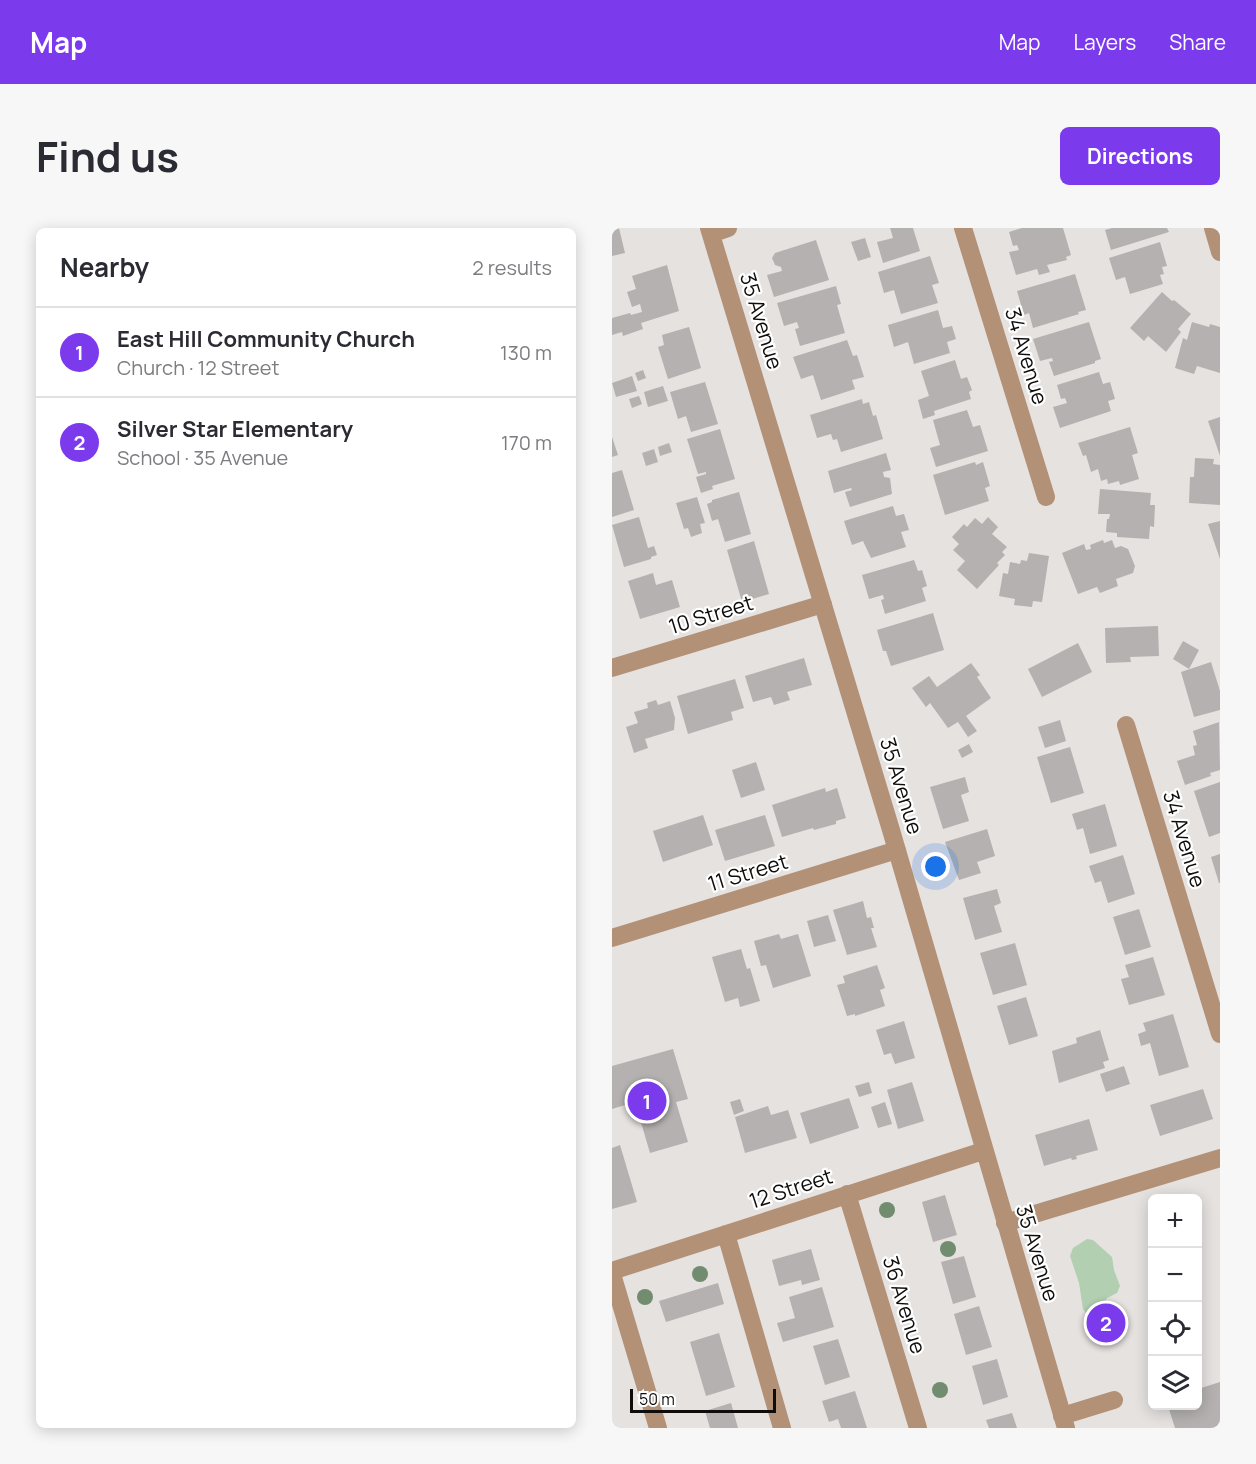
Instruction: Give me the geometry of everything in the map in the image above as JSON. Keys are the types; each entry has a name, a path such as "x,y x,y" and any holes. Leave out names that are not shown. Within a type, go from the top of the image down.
{"street":[{"name":"34 Avenue","path":"963,228 1046,497"},
{"path":"1213,228 1220,252"},
{"name":"35 Avenue","path":"716,230 823,604 1064,1422"},
{"name":"10 Street","path":"612,666 823,604"},
{"name":"34 Avenue","path":"1126,725 1220,1034"},
{"name":"11 Street","path":"612,938 897,850"},
{"name":"12 Street","path":"612,1272 983,1150"},
{"path":"1005,1224 1220,1158"},
{"name":"36 Avenue","path":"847,1194 918,1428"},
{"path":"726,1234 782,1428"},
{"path":"612,1272 658,1428"},
{"path":"1064,1422 1114,1400"}],"green space":[{"path":"1087,1239 1093,1240 1112,1257 1120,1286 1117,1293 1107,1298 1102,1311 1095,1316 1087,1314 1083,1309 1079,1283 1070,1256 1073,1248"}],"building":[{"path":"612,228 619,228 625,253 612,256"},
{"path":"890,228 913,228 920,251 883,263 877,242 893,238"},
{"path":"1022,228 1063,228 1071,255 1066,257 1067,260 1047,265 1050,272 1039,275 1037,269 1016,275 1009,252 1019,250 1017,245 1013,246 1009,232"},
{"path":"1167,228 1169,232 1111,250 1105,230"},
{"path":"865,238 871,257 858,261 851,242"},
{"path":"816,240 829,280 774,297 767,275 782,271 781,267 775,265 772,258 775,253"},
{"path":"1160,242 1167,266 1162,267 1164,274 1160,275 1163,284 1130,294 1125,277 1116,280 1109,258"},
{"path":"930,256 939,283 932,285 938,303 901,314 894,290 884,293 878,272"},
{"path":"667,265 679,311 641,323 643,329 623,336 622,332 612,335 612,318 642,312 640,304 632,307 627,292 636,289 632,276"},
{"path":"1075,274 1086,310 1033,328 1029,313 1024,315 1017,291"},
{"path":"836,286 841,304 837,305 845,333 800,346 795,329 799,328 797,322 784,326 777,303"},
{"path":"1162,292 1191,314 1178,329 1181,332 1166,352 1148,336 1144,341 1130,328"},
{"path":"938,310 943,328 952,326 956,339 947,342 950,353 914,364 908,342 894,347 888,325"},
{"path":"1089,322 1101,359 1054,376 1049,362 1053,361 1052,358 1040,361 1033,339"},
{"path":"1192,322 1209,327 1210,324 1220,327 1220,373 1197,366 1194,374 1175,368 1183,338 1187,340"},
{"path":"689,327 701,368 668,379 658,347 664,345 662,335"},
{"path":"847,340 853,356 857,355 864,377 852,380 855,389 821,400 813,375 801,379 793,357"},
{"path":"955,360 961,379 967,377 972,390 969,392 971,399 934,411 935,415 923,419 918,400 929,396 921,371"},
{"path":"643,370 646,378 638,381 635,373"},
{"path":"1099,372 1103,384 1110,382 1115,399 1108,401 1111,411 1060,428 1053,407 1067,403 1065,398 1061,399 1057,385"},
{"path":"632,376 637,391 616,397 612,383"},
{"path":"705,382 718,424 691,432 686,416 678,419 670,392"},
{"path":"663,386 668,401 648,407 644,392"},
{"path":"639,396 642,404 632,408 629,399"},
{"path":"862,399 863,404 869,402 873,416 876,415 883,439 841,452 837,439 833,440 831,434 817,438 810,415"},
{"path":"967,410 973,427 980,425 988,451 936,467 930,448 940,445 933,420"},
{"path":"1220,417 1220,456 1208,421"},
{"path":"1130,427 1138,453 1132,455 1139,479 1120,485 1119,481 1108,484 1107,479 1101,481 1098,469 1091,472 1086,455 1083,456 1078,443"},
{"path":"720,429 735,479 712,486 713,489 701,493 696,477 706,472 698,474 687,439"},
{"path":"612,437 618,455 612,457"},
{"path":"669,443 672,452 660,456 658,447"},
{"path":"654,449 658,462 646,466 642,453"},
{"path":"886,453 891,470 883,472 884,477 890,478 892,494 850,507 845,492 852,490 851,488 834,493 828,471"},
{"path":"1195,458 1214,459 1213,464 1220,465 1220,505 1189,503 1190,477 1194,477"},
{"path":"975,462 976,465 983,462 990,486 985,488 989,501 945,515 933,475"},
{"path":"622,470 634,510 612,517 612,473"},
{"path":"1100,489 1151,493 1150,505 1155,505 1154,527 1150,526 1149,539 1117,537 1117,533 1106,532 1107,519 1110,514 1098,514"},
{"path":"739,492 751,534 725,542 718,519 712,521 707,504 712,500"},
{"path":"697,497 705,523 700,524 702,533 691,537 688,528 684,529 676,503"},
{"path":"893,506 896,516 904,514 909,530 901,532 906,547 871,558 863,541 852,545 844,521"},
{"path":"639,517 648,548 654,546 657,555 624,567 612,525"},
{"path":"988,517 998,527 992,534 1007,547 1002,552 1005,555 997,563 999,565 977,589 957,570 965,561 953,550 959,544 952,537 964,524 967,527 975,518 982,524"},
{"path":"1220,521 1220,559 1208,524"},
{"path":"1103,540 1104,543 1112,540 1115,548 1121,546 1128,549 1135,566 1133,573 1116,579 1118,586 1100,593 1097,587 1078,594 1062,553 1084,544 1086,550 1091,549 1090,545"},
{"path":"754,541 769,594 742,602 727,550"},
{"path":"1029,553 1049,556 1042,602 1033,601 1032,607 1014,605 1015,599 999,596 1003,573 1008,574 1010,562 1020,564 1021,560 1027,561"},
{"path":"914,560 918,571 922,570 927,586 922,588 926,601 885,614 881,600 884,599 883,595 869,599 862,575"},
{"path":"653,573 656,585 672,580 680,607 640,619 628,581"},
{"path":"933,613 944,650 891,666 886,651 883,651 877,630"},
{"path":"1158,626 1159,656 1130,657 1131,662 1106,663 1105,628"},
{"path":"1183,641 1199,650 1189,669 1173,659"},
{"path":"1078,643 1092,672 1042,697 1028,669"},
{"path":"804,658 812,685 787,692 790,700 774,705 771,697 753,702 745,676"},
{"path":"1211,662 1220,691 1220,710 1194,717 1181,672"},
{"path":"971,663 980,675 977,677 991,698 966,716 977,731 968,737 958,722 948,728 930,703 926,707 912,688 929,676 937,687"},
{"path":"735,679 744,708 731,712 733,720 688,734 677,696"},
{"path":"656,700 658,705 670,701 675,718 674,730 645,739 648,748 634,753 626,727 638,723 634,712 648,708 647,703"},
{"path":"1060,720 1066,741 1045,748 1038,727"},
{"path":"1219,722 1220,770 1210,773 1211,776 1185,785 1177,761 1195,755 1193,746 1197,745 1193,731"},
{"path":"969,744 973,752 962,758 958,750"},
{"path":"1070,747 1084,793 1051,803 1037,757"},
{"path":"756,762 765,790 741,798 732,770"},
{"path":"965,777 969,792 961,795 969,821 943,829 930,787"},
{"path":"1220,782 1220,833 1209,837 1194,791"},
{"path":"825,788 826,792 837,788 846,818 836,821 836,824 782,837 772,805"},
{"path":"1105,804 1117,846 1090,854 1083,828 1077,830 1072,814"},
{"path":"703,815 713,845 663,862 653,831"},
{"path":"765,815 775,846 725,861 715,830"},
{"path":"987,829 995,856 977,862 981,873 959,880 945,842"},
{"path":"1220,854 1220,883 1219,883 1211,857"},
{"path":"1123,855 1135,894 1108,903 1101,881 1095,883 1089,866"},
{"path":"997,889 1001,903 994,906 1002,932 975,940 963,898"},
{"path":"863,901 867,918 871,917 874,928 871,928 877,947 847,955 833,910"},
{"path":"1139,909 1151,947 1125,955 1113,917"},
{"path":"828,915 836,941 814,947 807,921"},
{"path":"779,934 781,939 798,934 811,976 773,988 766,965 761,966 754,941"},
{"path":"1015,943 1027,985 993,995 980,953"},
{"path":"741,949 747,969 750,968 760,1001 740,1007 738,998 725,1002 712,957"},
{"path":"1153,957 1165,995 1129,1005 1121,979 1129,977 1125,965"},
{"path":"877,965 885,988 880,990 885,1006 855,1016 855,1014 847,1016 837,985 845,983 843,976"},
{"path":"1026,997 1038,1036 1009,1045 997,1006"},
{"path":"1173,1014 1189,1067 1159,1076 1150,1043 1141,1046 1138,1034 1146,1031 1143,1023"},
{"path":"904,1021 915,1058 895,1064 891,1053 884,1055 876,1030"},
{"path":"1100,1030 1109,1060 1103,1062 1105,1068 1059,1083 1052,1051 1077,1043 1076,1038"},
{"path":"673,1049 688,1099 676,1102 688,1142 650,1153 635,1102 612,1109 612,1066"},
{"path":"1124,1066 1130,1084 1106,1092 1100,1074"},
{"path":"869,1082 872,1093 859,1097 855,1086"},
{"path":"912,1082 924,1121 898,1129 887,1090"},
{"path":"1203,1089 1213,1119 1160,1136 1150,1105"},
{"path":"849,1098 859,1128 810,1144 800,1113"},
{"path":"740,1099 744,1111 734,1115 730,1102"},
{"path":"885,1102 892,1124 878,1128 871,1107"},
{"path":"768,1106 771,1115 788,1110 797,1138 745,1153 735,1117"},
{"path":"1089,1119 1098,1150 1076,1156 1077,1159 1072,1160 1071,1158 1044,1166 1035,1135"},
{"path":"620,1145 637,1202 612,1209 612,1148"},
{"path":"945,1195 957,1235 933,1242 922,1202"},
{"path":"811,1249 820,1280 802,1285 801,1280 779,1286 772,1260"},
{"path":"964,1256 976,1297 953,1304 941,1262"},
{"path":"718,1283 724,1304 666,1322 659,1301"},
{"path":"822,1287 834,1327 783,1342 777,1323 795,1318 789,1297"},
{"path":"979,1306 992,1347 966,1355 954,1314"},
{"path":"719,1333 735,1387 706,1396 690,1342"},
{"path":"838,1339 850,1377 825,1385 813,1346"},
{"path":"997,1359 1008,1397 983,1405 972,1366"},
{"path":"1220,1382 1220,1428 1175,1428 1169,1410 1202,1410 1202,1388"},
{"path":"855,1391 867,1428 841,1428 838,1419 829,1422 822,1401"},
{"path":"731,1403 738,1428 710,1428 705,1411"},
{"path":"1012,1413 1017,1428 989,1428 986,1420"}],"place":[{"name":"East Hill Community Church","path":"647,1101"},
{"name":"Silver Star Elementary","path":"1106,1323"}]}
